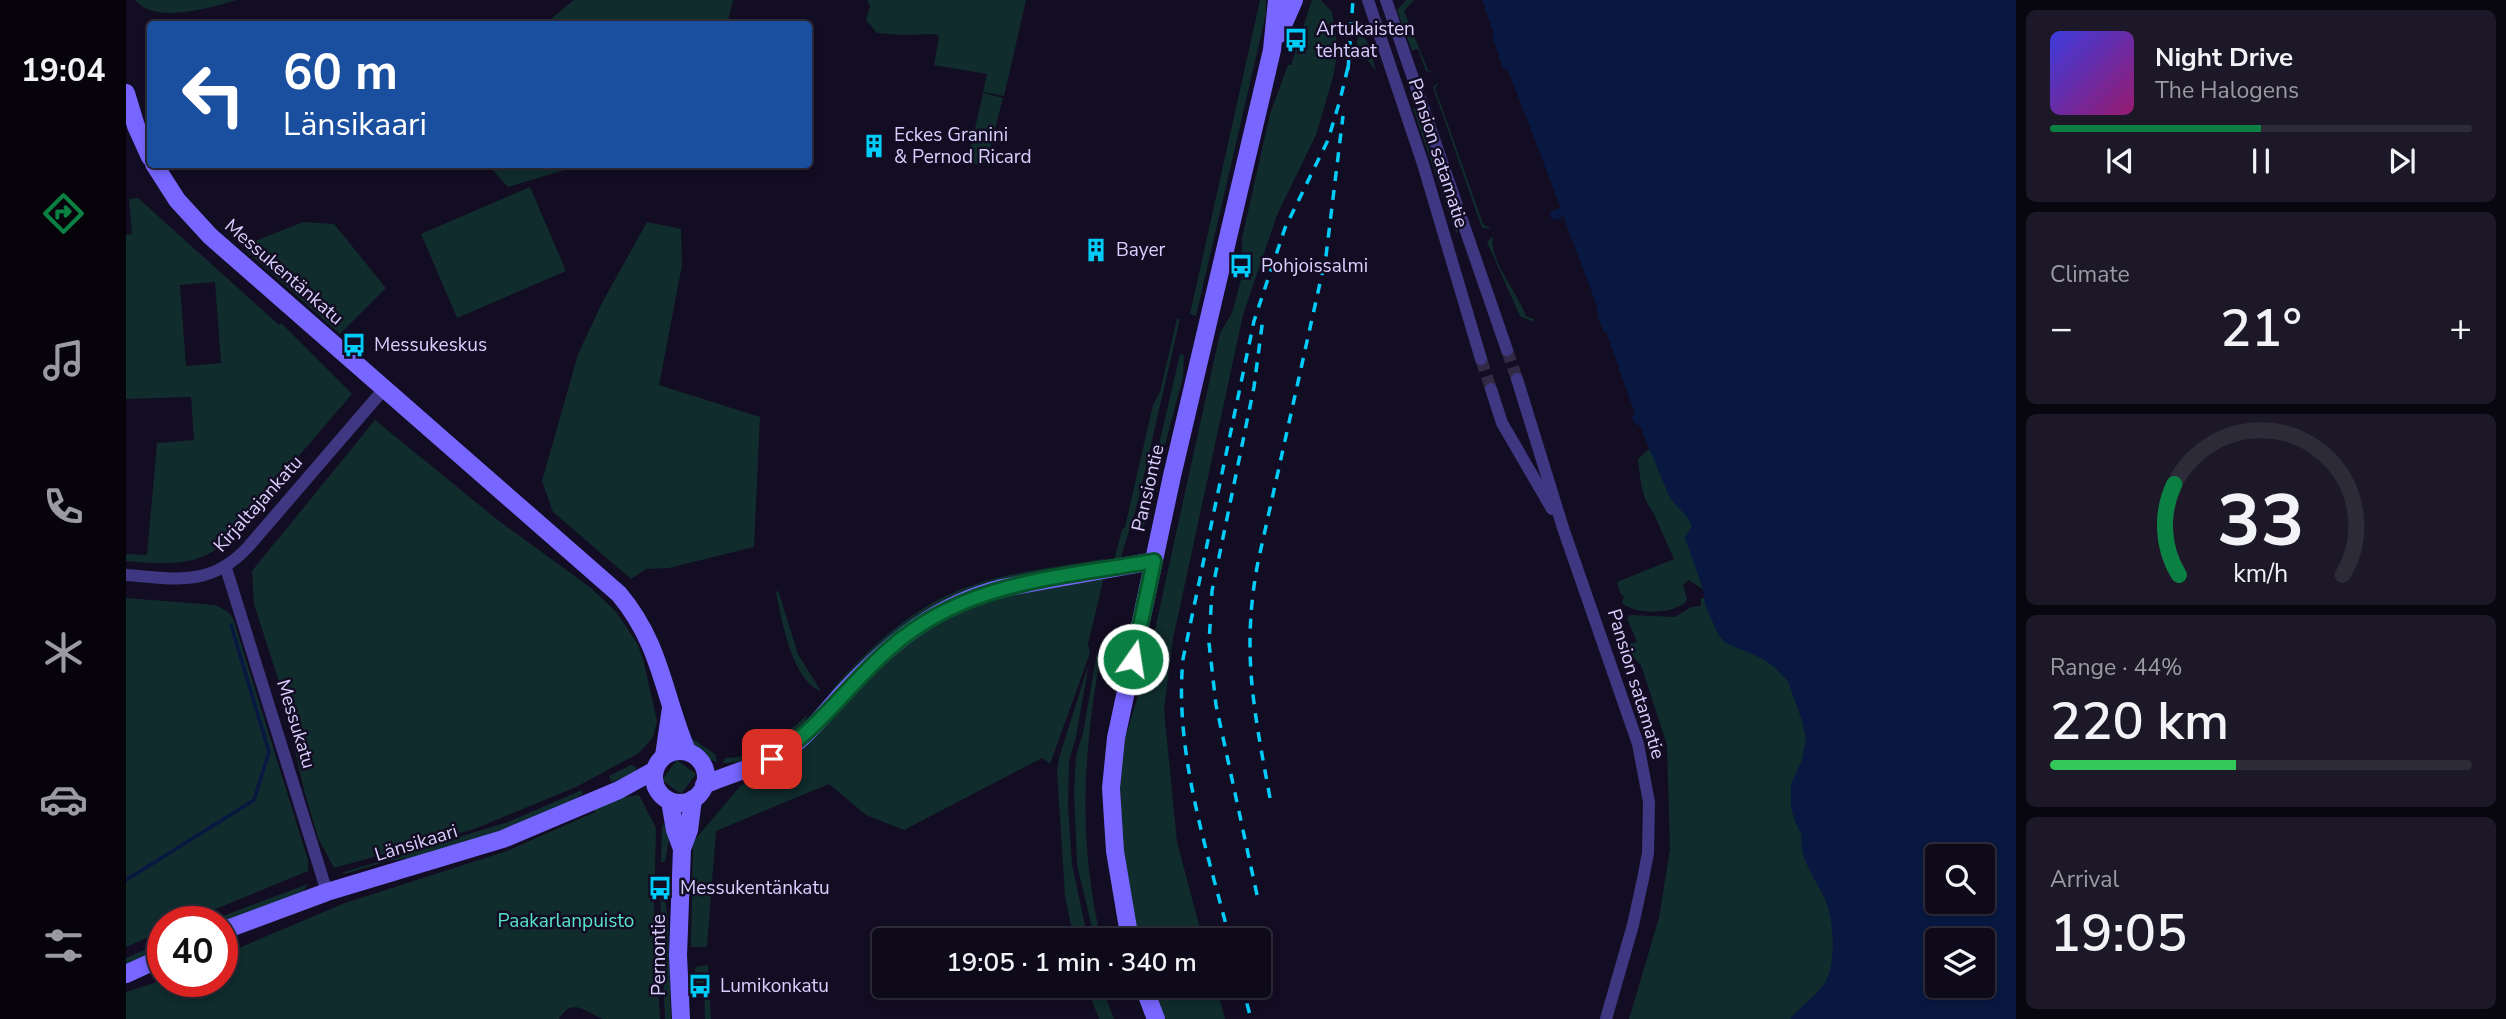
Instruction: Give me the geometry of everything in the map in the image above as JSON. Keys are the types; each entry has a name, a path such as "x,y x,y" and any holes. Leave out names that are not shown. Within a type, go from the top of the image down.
{"street":[{"name":"Pansiontie","path":"1128,928 1115,851 1111,788 1116,738 1272,50 1277,0"},
{"name":"Pansiontie","path":"1272,50 1294,0"},
{"name":"Pansion satamatie","path":"1368,0 1423,164 1481,359"},
{"name":"Pansion satamatie","path":"1386,0 1507,350"},
{"path":"126,93 147,151"},
{"name":"Messukentänkatu","path":"157,168 177,200 210,236 619,594 650,640 662,671 671,708 694,757"},
{"name":"Pansion satamatie","path":"1517,379 1563,528 1638,744 1649,802 1648,853 1633,925 1606,1019"},
{"name":"Pansion satamatie","path":"1490,388 1502,423 1563,528"},
{"name":"Kirjaltajankatu","path":"126,575 196,577 226,568 248,547 384,389"},
{"path":"738,771 675,751 659,763 655,784 665,797 680,803 738,771 766,761 795,743 888,649 911,630 952,605 1002,588 1154,561"},
{"name":"Messukatu","path":"226,568 327,892"},
{"name":"Messukentänkatu","path":"659,763 671,708"},
{"path":"694,757 706,775 699,792"},
{"name":"Länsikaari","path":"238,925 327,892 503,839 619,790 659,763"},
{"name":"Länsikaari","path":"619,790 665,797"},
{"name":"Pernontie","path":"681,1019 678,955 682,849 699,792"},
{"name":"Pernontie","path":"665,797 682,849"},
{"path":"126,974 147,964"},
{"path":"1148,998 1156,1019"}],"green space":[{"path":"135,0 237,0 199,10 169,13 156,12"},
{"path":"574,0 733,0 728,21 549,21"},
{"path":"867,0 1026,0 1004,96 983,92 987,74 934,65 939,37 936,34 877,33 866,20 870,7"},
{"path":"1260,0 1266,0 1266,14 1196,316 1190,314"},
{"path":"1312,0 1321,0 1332,12 1338,50 1333,77 1316,135 1277,215 1243,315 1173,639 1164,710 1177,842 1200,928 1136,928 1123,865 1120,784 1124,742 1147,666 1220,333 1232,313 1246,261 1242,260 1242,238 1270,114 1288,65 1291,65"},
{"path":"1406,0 1414,0 1404,11 1428,70 1435,73 1426,71 1418,49 1412,51 1397,10"},
{"path":"1359,25 1369,46 1376,71 1361,52 1356,51"},
{"path":"1439,82 1435,88 1483,224 1491,229 1482,228 1433,87"},
{"path":"983,93 1003,98 987,160 980,166 968,160"},
{"path":"1415,108 1458,232 1456,233 1413,109"},
{"path":"491,168 571,168 508,187"},
{"path":"530,187 566,271 457,318 421,234"},
{"path":"138,198 279,325 281,323 352,394 223,544 201,557 177,563 126,561 126,554 147,555 157,443 194,440 191,397 126,399 126,235 132,234 129,199","holes":["215,282 221,363 186,366 180,285"]},
{"path":"303,222 334,224 386,288 340,334 245,250 248,244"},
{"path":"647,222 681,229 682,265 659,385 760,417 754,547 669,568 646,569 631,579 553,512 542,481 578,354 603,301"},
{"path":"1493,236 1499,265 1526,316 1534,319 1534,322 1520,316 1487,242"},
{"path":"1177,319 1180,319 1137,505 1121,557 1114,560 1125,527 1153,405 1160,392"},
{"path":"1180,354 1184,355 1183,377 1142,532 1139,531"},
{"path":"375,420 499,521 591,588 617,613 637,643 643,659 657,721 653,737 639,753 576,787 474,829 334,868 318,838 305,794 280,685 254,604 252,571"},
{"path":"1649,449 1654,450 1689,485 1703,589 1688,580 1683,585 1687,599 1685,603 1679,607 1653,612 1636,610 1622,603 1624,597 1617,582 1674,559 1642,487 1638,459"},
{"path":"1103,559 1107,562 998,582 836,691 830,692 893,630 949,594 1003,577"},
{"path":"1104,577 1088,644 1090,653 1050,764 1042,758 904,830 866,815 829,784 716,831 707,947 691,947 693,842 741,785 751,784 779,770 778,766 813,735 856,689 924,629 994,596"},
{"path":"778,590 798,654 821,691 811,685 796,663 781,618 776,593"},
{"path":"126,598 215,605 227,611 233,618 308,860 308,871 223,906 147,906 147,938 126,947"},
{"path":"1701,598 1705,598 1815,685 1852,889 1820,1019 1629,1019 1659,918 1670,849 1667,745 1641,665 1634,658 1628,644 1637,642 1627,618 1630,615 1675,617 1691,607 1701,606"},
{"path":"1097,653 1100,658 1087,765 1086,833 1099,928 1092,928 1077,865 1074,792 1076,756 1083,733"},
{"path":"1089,663 1069,761 1068,806 1072,864 1085,928 1072,928 1065,896 1057,771"},
{"path":"807,715 804,725 796,734 773,750 746,760 723,763 725,758 760,750"},
{"path":"691,738 715,754 717,762 693,748"},
{"path":"677,760 696,774 681,794 662,780"},
{"path":"631,765 636,767 636,775 611,782 609,776"},
{"path":"582,790 583,794 554,811 432,855 388,861 341,873 508,822"},
{"name":"Paakarlanpuisto","path":"639,795 656,828 654,905 660,1019 603,1019 575,1007 569,1008 559,1019 126,1019 126,992 147,985 147,997 238,997 238,948 345,903 507,851 595,812 595,807 614,799"},
{"path":"666,822 669,839 665,862 661,862 662,826"},
{"path":"308,884 302,893 238,916 238,910"},
{"path":"660,893 664,893 668,919 671,1019 665,1019"},
{"path":"147,949 147,956 126,965 126,958"},
{"path":"708,965 711,1019 705,1019 704,983 696,983 695,967"},
{"path":"1091,998 1106,998 1114,1019 1099,1019"},
{"path":"1155,998 1219,998 1225,1019 1164,1019"}],"water":[{"path":"1482,0 2016,0 2016,1019 1790,1019 1824,984 1831,966 1832,954 1828,908 1805,860 1802,835 1791,808 1791,784 1802,760 1806,739 1802,721 1788,681 1773,666 1724,642 1718,634 1705,605 1703,589 1685,538 1692,526 1669,496 1640,426 1634,423 1632,418 1635,414 1563,216 1557,220 1551,219 1550,211 1561,208 1508,70 1503,68 1492,36 1494,34"}],"waterway":[{"path":"126,880 254,800 269,752 231,625"}],"tunnel":[{"path":"1507,350 1517,379"},
{"path":"1481,359 1491,389"}],"railway":[{"path":"1348,70 1353,0"},
{"path":"1227,928 1194,801 1188,765 1181,694 1183,659 1254,321 1285,228 1328,140 1349,63"},
{"path":"1270,798 1252,681 1250,624 1253,594 1326,256 1343,116"},
{"path":"1257,895 1216,705 1209,643 1212,591 1254,387 1263,318"},
{"path":"1245,998 1251,1019"}],"place":[{"name":"Artukaisten tehtaat","path":"1296,40"},
{"name":"Eckes Granini & Pernod Ricard","path":"874,146"},
{"name":"Bayer","path":"1096,250"},
{"name":"Pohjoissalmi","path":"1241,266"},
{"name":"Messukeskus","path":"354,345"},
{"name":"Messukentänkatu","path":"660,888"},
{"name":"Lumikonkatu","path":"700,986"}],"route":[{"path":"772,759 807,732 866,670 911,630 952,605 981,594 1048,579 1154,561 1133,659"}]}
